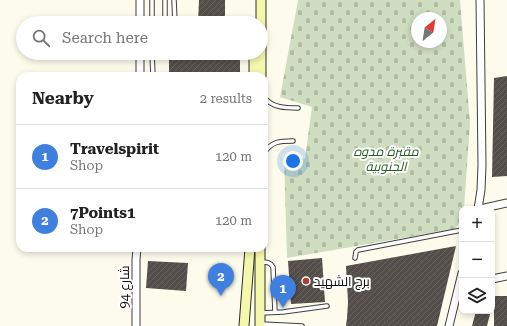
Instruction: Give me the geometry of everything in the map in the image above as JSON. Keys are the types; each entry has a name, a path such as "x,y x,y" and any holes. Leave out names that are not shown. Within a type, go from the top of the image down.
{"main road":[{"path":"255,16 256,0"},
{"path":"261,0 261,16"},
{"path":"252,60 253,72"},
{"path":"261,60 261,72"},
{"path":"244,326 250,252"},
{"path":"260,252 260,325"}],"street":[{"path":"140,0 140,16"},
{"path":"479,206 482,165 480,0"},
{"path":"140,60 140,72"},
{"path":"493,206 507,203"},
{"name":"شارع 94","path":"136,326 137,252"},
{"path":"246,252 249,259"},
{"path":"495,278 507,276"},
{"path":"449,326 459,289"}],"lane":[{"path":"152,0 152,16"},
{"path":"165,0 165,16"},
{"path":"174,0 175,16"},
{"path":"152,60 153,72"},
{"path":"268,102 285,108 298,108"},
{"path":"268,148 274,143 293,141"},
{"path":"355,258 358,250 459,231"},
{"path":"260,262 267,262 273,267 275,312"},
{"path":"260,313 327,306"},
{"path":"260,325 302,326"}],"green space":[{"name":"مقبرة مدوه الجنوبية","path":"298,0 460,0 470,123 464,206 459,206 459,223 455,229 287,258 284,156 305,159 312,107 280,97"}],"building":[{"path":"199,0 225,0 225,16 198,16"},
{"path":"169,60 240,60 240,72 169,72"},
{"path":"507,76 507,176 492,177 494,78"},
{"path":"456,246 437,326 346,326 348,302 346,266"},
{"name":"برج الشهيد","path":"322,258 325,302 291,304 288,261"},
{"path":"148,261 188,263 186,291 146,288"},
{"path":"495,296 507,296 507,326 494,326"},
{"path":"475,314 490,314 487,326 472,326"}],"place":[{"name":"برج الشهيد","path":"306,281"},
{"name":"7Points1","path":"221,296"},
{"name":"Travelspirit","path":"283,308"}]}
